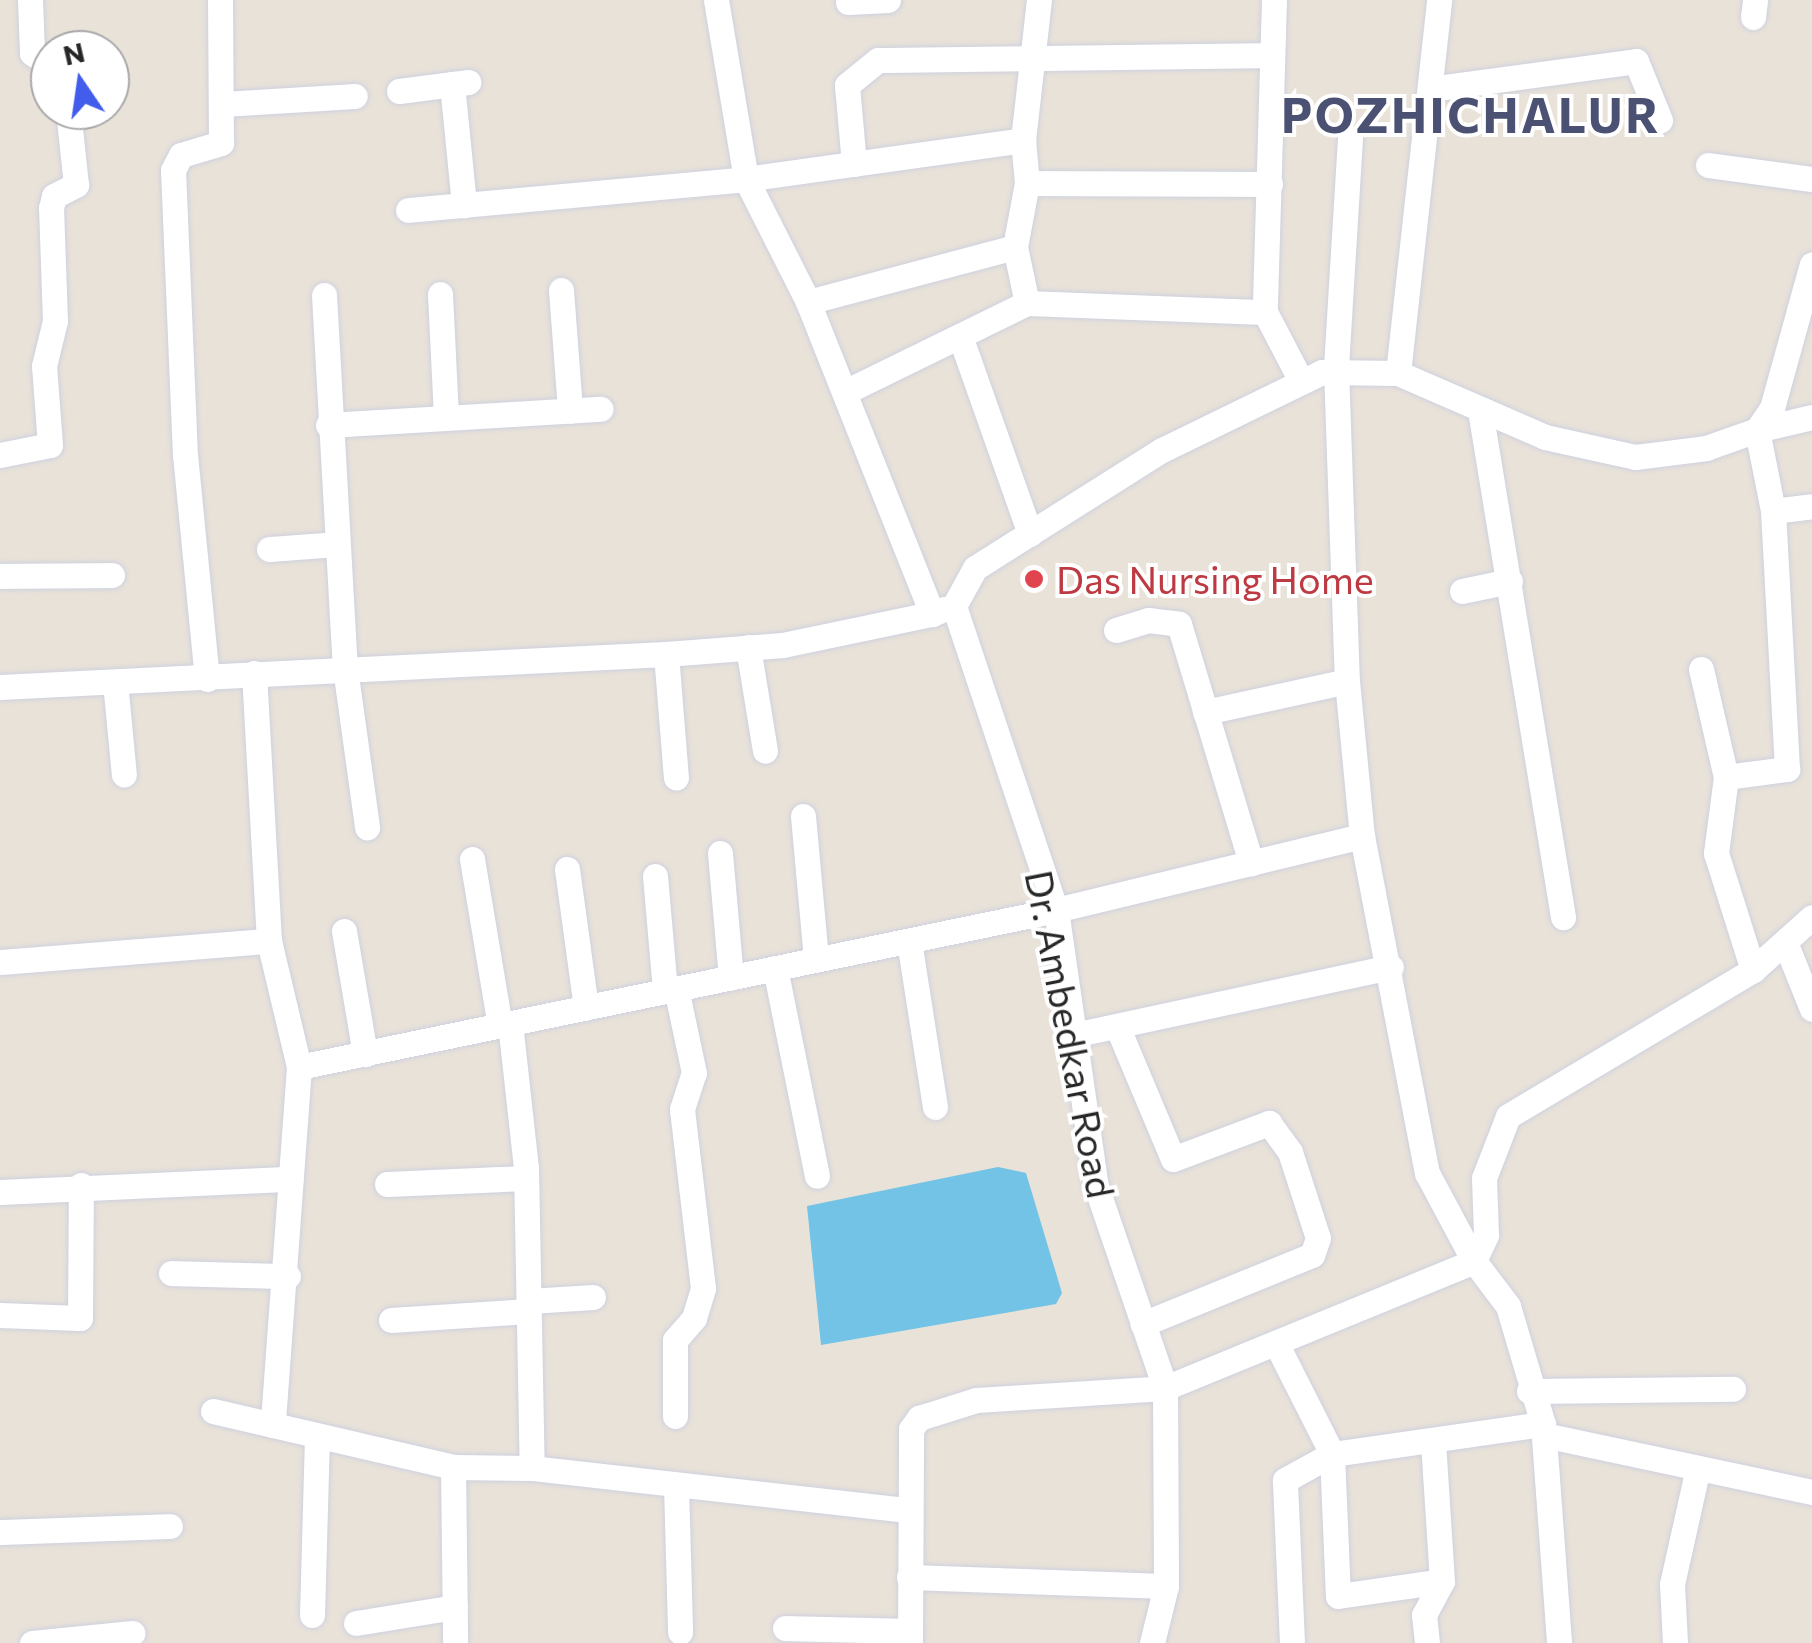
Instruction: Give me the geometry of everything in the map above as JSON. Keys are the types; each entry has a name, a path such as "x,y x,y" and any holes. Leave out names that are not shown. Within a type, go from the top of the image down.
{"street":[{"path":"30,0 31,30"},
{"path":"207,679 185,456 172,170 180,155 218,148 222,104 220,0"},
{"name":"Dr. Ambedkar Road","path":"716,0 746,179 808,302 943,610 1056,910 1078,1034 1096,1186 1165,1388 1166,1586 1152,1643"},
{"path":"848,2 888,0"},
{"path":"1027,303 1015,247 1027,184 1024,140 1030,54 1039,0"},
{"path":"1274,0 1266,55 1270,184 1266,312 1300,379"},
{"path":"1398,373 1439,0"},
{"path":"854,164 846,98 852,74 904,56 1266,55"},
{"path":"1430,89 1636,61 1660,120"},
{"path":"400,91 460,83 464,205"},
{"path":"222,104 355,96"},
{"path":"0,455 50,444 44,366 55,321 51,208 54,196 76,181 70,130"},
{"path":"1350,138 1336,369 1347,681 1362,836 1391,967 1427,1173 1474,1261 1508,1306 1543,1430 1558,1643"},
{"path":"408,210 746,179 1024,140"},
{"path":"1708,165 1812,179"},
{"path":"1027,184 1270,184"},
{"path":"808,302 1015,247"},
{"path":"1726,777 1787,769 1799,683 1757,430 1772,408 1812,264"},
{"path":"561,290 570,411"},
{"path":"440,294 446,418"},
{"path":"324,296 328,425 346,668 367,827"},
{"path":"845,392 1027,303 1266,312"},
{"path":"960,336 1030,534"},
{"path":"0,686 207,679 254,673 748,648 943,610 975,568 1162,450 1300,379 1336,369 1398,373 1560,441 1635,456 1706,448 1812,416"},
{"path":"328,425 600,409"},
{"path":"1480,410 1564,917"},
{"path":"1773,511 1812,506"},
{"path":"269,550 337,544"},
{"path":"0,576 112,575"},
{"path":"1462,591 1510,581"},
{"path":"1116,630 1148,620 1179,624 1251,863"},
{"path":"748,648 765,751"},
{"path":"666,654 676,778"},
{"path":"1701,669 1726,777 1716,853 1752,970"},
{"path":"254,673 269,941 298,1067 288,1276 273,1426"},
{"path":"1206,712 1347,681"},
{"path":"115,682 124,776"},
{"path":"803,816 816,959"},
{"path":"298,1067 1056,910 1362,836"},
{"path":"720,853 731,978"},
{"path":"472,859 505,1024 526,1178 532,1468"},
{"path":"567,869 586,1008"},
{"path":"655,876 670,990 694,1073 682,1109 703,1288 694,1318 675,1340 675,1416"},
{"path":"784,1628 909,1637 911,1429 919,1418 976,1400 1165,1388 1474,1261 1486,1235 1484,1178 1508,1116 1752,970 1812,918"},
{"path":"344,930 364,1054"},
{"path":"0,962 269,941"},
{"path":"909,941 935,1107"},
{"path":"1785,942 1812,1009"},
{"path":"1078,1034 1391,967"},
{"path":"775,968 817,1176"},
{"path":"1117,1026 1172,1160 1269,1122 1290,1152 1318,1238 1312,1254 1143,1324"},
{"path":"387,1184 526,1178"},
{"path":"0,1192 81,1185 291,1179"},
{"path":"0,1315 80,1318 81,1185"},
{"path":"171,1273 288,1276"},
{"path":"391,1320 593,1297"},
{"path":"1276,1343 1332,1454 1338,1596 1442,1581"},
{"path":"1529,1391 1733,1389"},
{"path":"213,1411 317,1440 453,1467 532,1468 908,1510"},
{"path":"1292,1643 1284,1480 1332,1454 1543,1430 1812,1492"},
{"path":"312,1615 317,1440"},
{"path":"1427,1643 1424,1615 1442,1581 1433,1440"},
{"path":"453,1467 455,1643"},
{"path":"1674,1643 1672,1584 1698,1468"},
{"path":"676,1486 680,1632"},
{"path":"0,1532 170,1526"},
{"path":"909,1577 1166,1586"},
{"path":"356,1623 454,1608"},
{"path":"32,1643 133,1633"}],"water":[{"path":"998,1167 1026,1173 1062,1293 1056,1304 821,1345 807,1206"}],"place":[{"name":"Das Nursing Home","path":"1034,579"}],"district":[{"name":"POZHICHALUR","path":"1471,114"}]}
